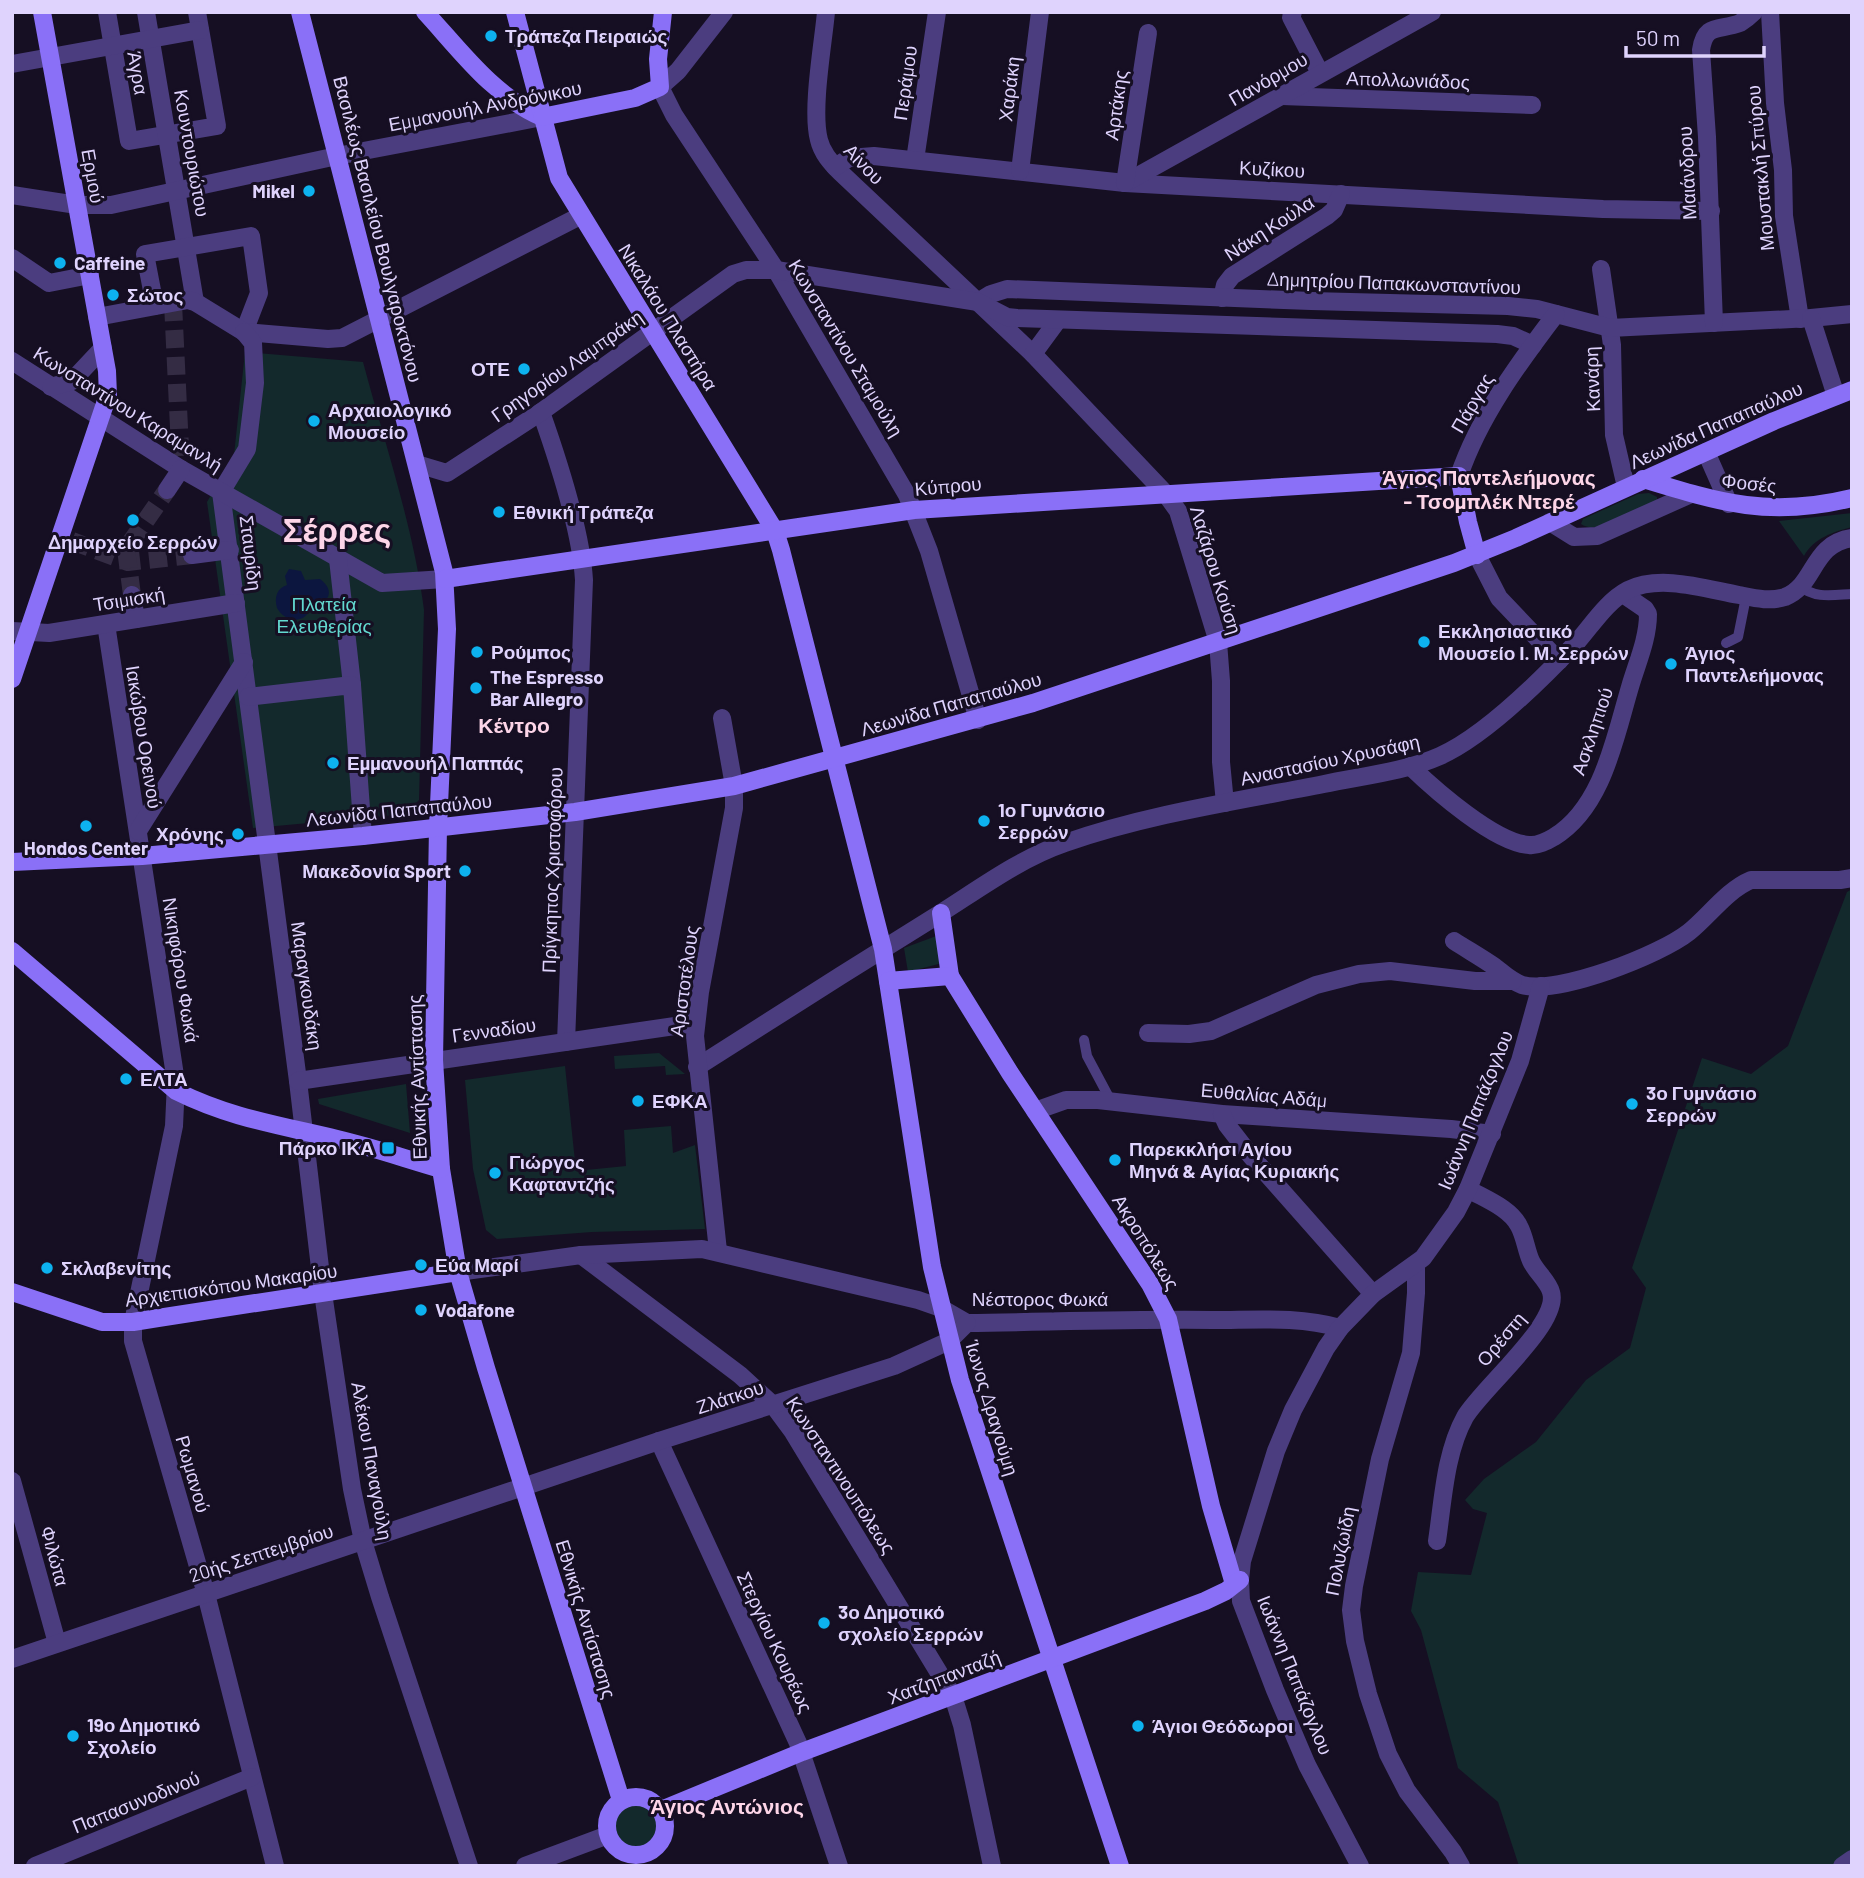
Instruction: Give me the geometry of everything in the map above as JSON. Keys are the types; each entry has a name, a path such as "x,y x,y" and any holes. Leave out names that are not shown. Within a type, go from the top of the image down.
{"main road":[{"name":"Ερμού","path":"12,679 20,632 67,539 102,419 108,387 42,12"},
{"name":"Βασιλέως Βασιλείου Βουλγαροκτόνου","path":"300,12 445,579"},
{"path":"425,12 498,89 516,104 542,117"},
{"name":"Νικαλάου Πλαστήρα","path":"515,12 557,172 580,216 775,531 836,758"},
{"name":"Κωνσταντίνου Σταμούλη","path":"660,87 658,59 663,12"},
{"name":"Εμμανουήλ Ανδρόνικου","path":"542,117 635,98 660,87"},
{"name":"Λεωνίδα Παπαπαύλου","path":"12,862 142,856 363,836 575,812 734,786 978,720 1477,555 1643,479 1844,393"},
{"path":"1459,476 1477,555"},
{"name":"Κύπρου","path":"445,579 915,510 1459,476"},
{"name":"Φοσές","path":"1643,479 1729,504 1766,508 1798,507 1852,498"},
{"name":"Εθνικής Αντίστασης","path":"445,579 447,629 438,827 434,1060 441,1169 458,1272 621,1800"},
{"name":"Ίωνος Δραγούμη","path":"836,758 883,949 932,1267 949,1341 1120,1866"},
{"path":"888,981 950,976 941,913"},
{"path":"12,951 176,1091 208,1107 259,1123 338,1139 441,1169"},
{"name":"Ακροπόλεως","path":"950,976 1035,1111 1150,1284 1167,1319 1212,1506 1237,1582"},
{"name":"Αρχιεπισκόπου Μακαρίου","path":"12,1292 102,1322 133,1322 458,1272"},
{"name":"Χατζηπανταζή","path":"661,1810 802,1752 1213,1598 1237,1582"},
{"path":"633,1796 646,1798 661,1810 665,1825 663,1835 649,1859 615,1847 608,1835 607,1819 621,1800 633,1796"}],"street":[{"name":"Άγρα","path":"107,12 129,141 167,135"},
{"name":"Κουντουριώτου","path":"146,12 195,302"},
{"name":"Εμμανουήλ Ανδρόνικου","path":"660,87 678,71 724,12"},
{"name":"Αίνου","path":"826,12 817,111 817,132 823,150 835,167 978,302"},
{"name":"Περάμου","path":"915,160 937,12"},
{"name":"Χαράκη","path":"1020,172 1040,12"},
{"name":"Πανόρμου","path":"1125,183 1432,12"},
{"name":"Μαιάνδρου","path":"1714,323 1711,211 1700,50 1704,36 1715,29 1740,23 1754,12"},
{"name":"Μουστακλή Σπύρου","path":"1770,12 1783,170 1784,216 1806,319 1844,393"},
{"path":"1290,14 1320,73"},
{"path":"12,64 150,39 199,21 217,126 167,135"},
{"name":"Αρτάκης","path":"1125,183 1148,33"},
{"name":"Κωνσταντίνου Σταμούλη","path":"660,87 680,125 776,270 915,510 978,720"},
{"name":"Απολλωνιάδος","path":"1282,96 1532,105"},
{"name":"Εμμανουήλ Ανδρόνικου","path":"12,195 77,205 111,205 337,156 542,117"},
{"name":"Κυζίκου","path":"835,167 849,158 861,156 1125,183 1603,209 1711,211"},
{"name":"Νάκη Κούλα","path":"1222,298 1224,285 1232,276 1335,210 1341,194"},
{"path":"97,317 188,300 244,332 341,338 580,216"},
{"path":"155,306 145,254 251,236 259,293 244,332"},
{"path":"12,258 49,283 90,275"},
{"name":"Κανάρη","path":"1601,269 1610,328 1614,435 1626,487"},
{"path":"776,270 978,302 1007,317 1497,334 1513,336 1533,345"},
{"name":"Γρηγορίου Λαμπράκη","path":"417,464 447,473 541,412 740,271 776,270"},
{"name":"Δημητρίου Παπακωνσταντίνου","path":"978,302 1007,289 1508,306 1556,314 1610,328 1806,319 1852,314"},
{"name":"Λαζάρου Κούση","path":"978,302 1033,354 1165,493 1183,522 1218,642 1221,762 1226,803"},
{"name":"Πάργας","path":"1459,476 1478,432 1556,314"},
{"path":"1033,354 1058,320"},
{"name":"Σταυρίδη","path":"244,332 253,343 255,383 247,449 222,492 267,845"},
{"path":"51,387 72,381 103,348"},
{"name":"Κωνσταντίνου Καραμανλή","path":"12,361 181,469 382,583 445,579"},
{"name":"Πρίγκηπος Χριστοφόρου","path":"541,412 583,559 584,600 566,1042"},
{"path":"1706,452 1729,504"},
{"path":"167,490 181,469"},
{"path":"1550,523 1574,537 1597,537 1691,494"},
{"path":"1623,593 1640,586 1669,584 1746,597 1779,599 1793,593 1800,586 1834,542 1852,538"},
{"path":"192,555 230,550"},
{"path":"1477,555 1499,598 1559,661"},
{"path":"338,559 352,685 363,836"},
{"name":"Αναστασίου Χρυσάφη","path":"883,949 1052,847 1126,826 1410,766 1440,756 1460,746 1511,705 1559,661 1623,593"},
{"name":"Ασκληπιού","path":"1410,766 1438,792 1482,824 1508,838 1533,845 1549,840 1573,821 1594,791 1611,751 1642,650 1648,621 1645,609 1623,593"},
{"path":"132,595 136,619"},
{"name":"Τσιμισκή","path":"20,632 49,633 236,603"},
{"name":"Ιακώβου Ορεινού","path":"106,624 142,856"},
{"path":"138,831 244,662"},
{"path":"248,698 352,685"},
{"name":"Αριστοτέλους","path":"718,1251 697,1067 695,1023 733,822 734,786 722,718"},
{"name":"Μαραγκουδάκη","path":"267,845 304,1132"},
{"name":"Νικηφόρου Φωκά","path":"142,856 176,1091"},
{"path":"1454,941 1513,981 1541,986 1593,975 1667,946 1689,932 1739,886 1751,880 1852,878"},
{"path":"697,1067 883,949"},
{"path":"1148,1033 1189,1034 1211,1031 1316,985 1366,973 1406,972 1475,981 1513,981"},
{"name":"Ιωάννη Παπάζογλου","path":"1360,1866 1294,1737 1243,1609 1237,1582 1276,1451 1317,1365 1340,1328 1386,1282 1416,1264 1442,1233 1468,1189 1492,1134 1524,1048 1541,986"},
{"name":"Γενναδίου","path":"298,1082 695,1023"},
{"name":"Ρωμανού","path":"176,1091 174,1126 133,1322 134,1349 206,1594 275,1866"},
{"name":"Ευθαλίας Αδάμ","path":"1035,1111 1066,1100 1111,1101 1222,1114 1492,1134"},
{"path":"1222,1114 1227,1125 1251,1156 1373,1294"},
{"name":"Αλέκου Παναγούλη","path":"304,1132 323,1293 352,1489 363,1541 469,1866"},
{"name":"Ορέστη","path":"1437,1541 1451,1457 1466,1415 1538,1331 1552,1300 1549,1288 1531,1262 1515,1219 1468,1189"},
{"name":"Νέστορος Φωκά","path":"581,1255 686,1248 718,1251 918,1300 941,1308 967,1323 1167,1319 1307,1321 1340,1328"},
{"path":"458,1272 581,1255"},
{"name":"Κωνσταντινουπόλεως","path":"581,1255 740,1375 773,1405 793,1432 953,1696 962,1725 992,1866"},
{"name":"Πολυζωίδη","path":"1416,1264 1411,1353 1380,1459 1351,1610 1365,1681 1388,1755 1407,1791 1461,1866"},
{"path":"949,1341 967,1323"},
{"name":"Ζλάτκου","path":"523,1488 659,1441 894,1366 949,1341"},
{"name":"Στεργίου Κουρέως","path":"659,1441 802,1752 839,1866"},
{"name":"Φιλώτα","path":"12,1480 57,1643"},
{"name":"20ής Σεπτεμβρίου","path":"12,1658 523,1488"},
{"name":"Παπασυνοδινού","path":"35,1866 253,1777"},
{"path":"525,1866 608,1835"},
{"path":"1842,1866 1852,1858"}],"lane":[{"path":"1800,586 1806,592 1818,596 1852,594"},
{"path":"1726,643 1738,637 1746,597"},
{"path":"1084,1040 1087,1056 1111,1101"}],"green space":[{"name":"Πλατεία Ελευθερίας","path":"245,352 363,362 406,517 424,610 419,800 409,810 396,815 253,828 207,502 234,455"},
{"path":"1649,493 1657,497 1657,500 1619,520 1598,527 1581,524 1583,519 1638,494"},
{"path":"1852,513 1852,527 1819,540 1804,556 1779,521"},
{"path":"1852,889 1852,1866 1519,1866 1498,1802 1458,1768 1421,1630 1411,1611 1418,1572 1471,1575 1487,1513 1473,1509 1465,1500 1484,1479 1536,1442 1586,1380 1630,1348 1646,1288 1632,1268 1702,1058 1751,1074 1788,1046 1847,892"},
{"path":"939,935 946,962 908,972 904,948"},
{"path":"659,1053 685,1074 666,1075 665,1066 615,1069 614,1056"},
{"path":"565,1066 576,1171 626,1166 624,1130 671,1126 673,1153 695,1145 705,1229 592,1232 497,1239 486,1230 473,1169 465,1080"},
{"path":"406,1084 410,1133 319,1104 318,1099"},
{"path":"636,1805 651,1811 657,1826 651,1841 636,1847 621,1841 615,1826 621,1811"}],"water":[{"path":"289,569 301,571 305,580 320,579 329,592 322,602 311,605 306,616 296,620 285,617 277,608 277,594 287,585 285,576"}],"tunnel":[{"path":"173,303 181,469"},
{"path":"132,595 126,549 167,490"},
{"path":"72,541 128,562 192,555"}],"place":[{"name":"Τράπεζα Πειραιώς","path":"491,36"},
{"name":"Mikel","path":"309,191"},
{"name":"Caffeine","path":"60,263"},
{"name":"Σώτος","path":"113,295"},
{"name":"ΟΤΕ","path":"524,369"},
{"name":"Αρχαιολογικό Μουσείο","path":"314,421"},
{"name":"Εθνική Τράπεζα","path":"499,512"},
{"name":"Δημαρχείο Σερρών","path":"133,520"},
{"name":"Εκκλησιαστικό Μουσείο Ι. Μ. Σερρών","path":"1424,642"},
{"name":"Ρούμπος","path":"477,652"},
{"name":"Άγιος Παντελεήμονας","path":"1671,664"},
{"name":"The Espresso Bar Allegro","path":"476,688"},
{"name":"Εμμανουήλ Παππάς","path":"333,763"},
{"name":"1ο Γυμνάσιο Σερρών","path":"984,821"},
{"name":"Hondos Center","path":"86,826"},
{"name":"Χρόνης","path":"238,834"},
{"name":"Μακεδονία Sport","path":"465,871"},
{"name":"ΕΛΤΑ","path":"126,1079"},
{"name":"ΕΦΚΑ","path":"638,1101"},
{"name":"3ο Γυμνάσιο Σερρών","path":"1632,1104"},
{"name":"Πάρκο ΙΚΑ","path":"388,1148"},
{"name":"Παρεκκλήσι Αγίου Μηνά & Αγίας Κυριακής","path":"1115,1160"},
{"name":"Γιώργος Καφταντζής","path":"495,1173"},
{"name":"Εύα Μαρί","path":"421,1265"},
{"name":"Σκλαβενίτης","path":"47,1268"},
{"name":"Vodafone","path":"421,1310"},
{"name":"3ο Δημοτικό σχολείο Σερρών","path":"824,1623"},
{"name":"Άγιοι Θεόδωροι","path":"1138,1726"},
{"name":"19ο Δημοτικό Σχολείο","path":"73,1736"}],"district":[{"name":"Άγιος Παντελεήμονας - Τσομπλέκ Ντερέ","path":"1489,490"},
{"name":"Σέρρες","path":"337,530"},
{"name":"Κέντρο","path":"514,726"},
{"name":"Άγιος Αντώνιος","path":"727,1807"}]}
